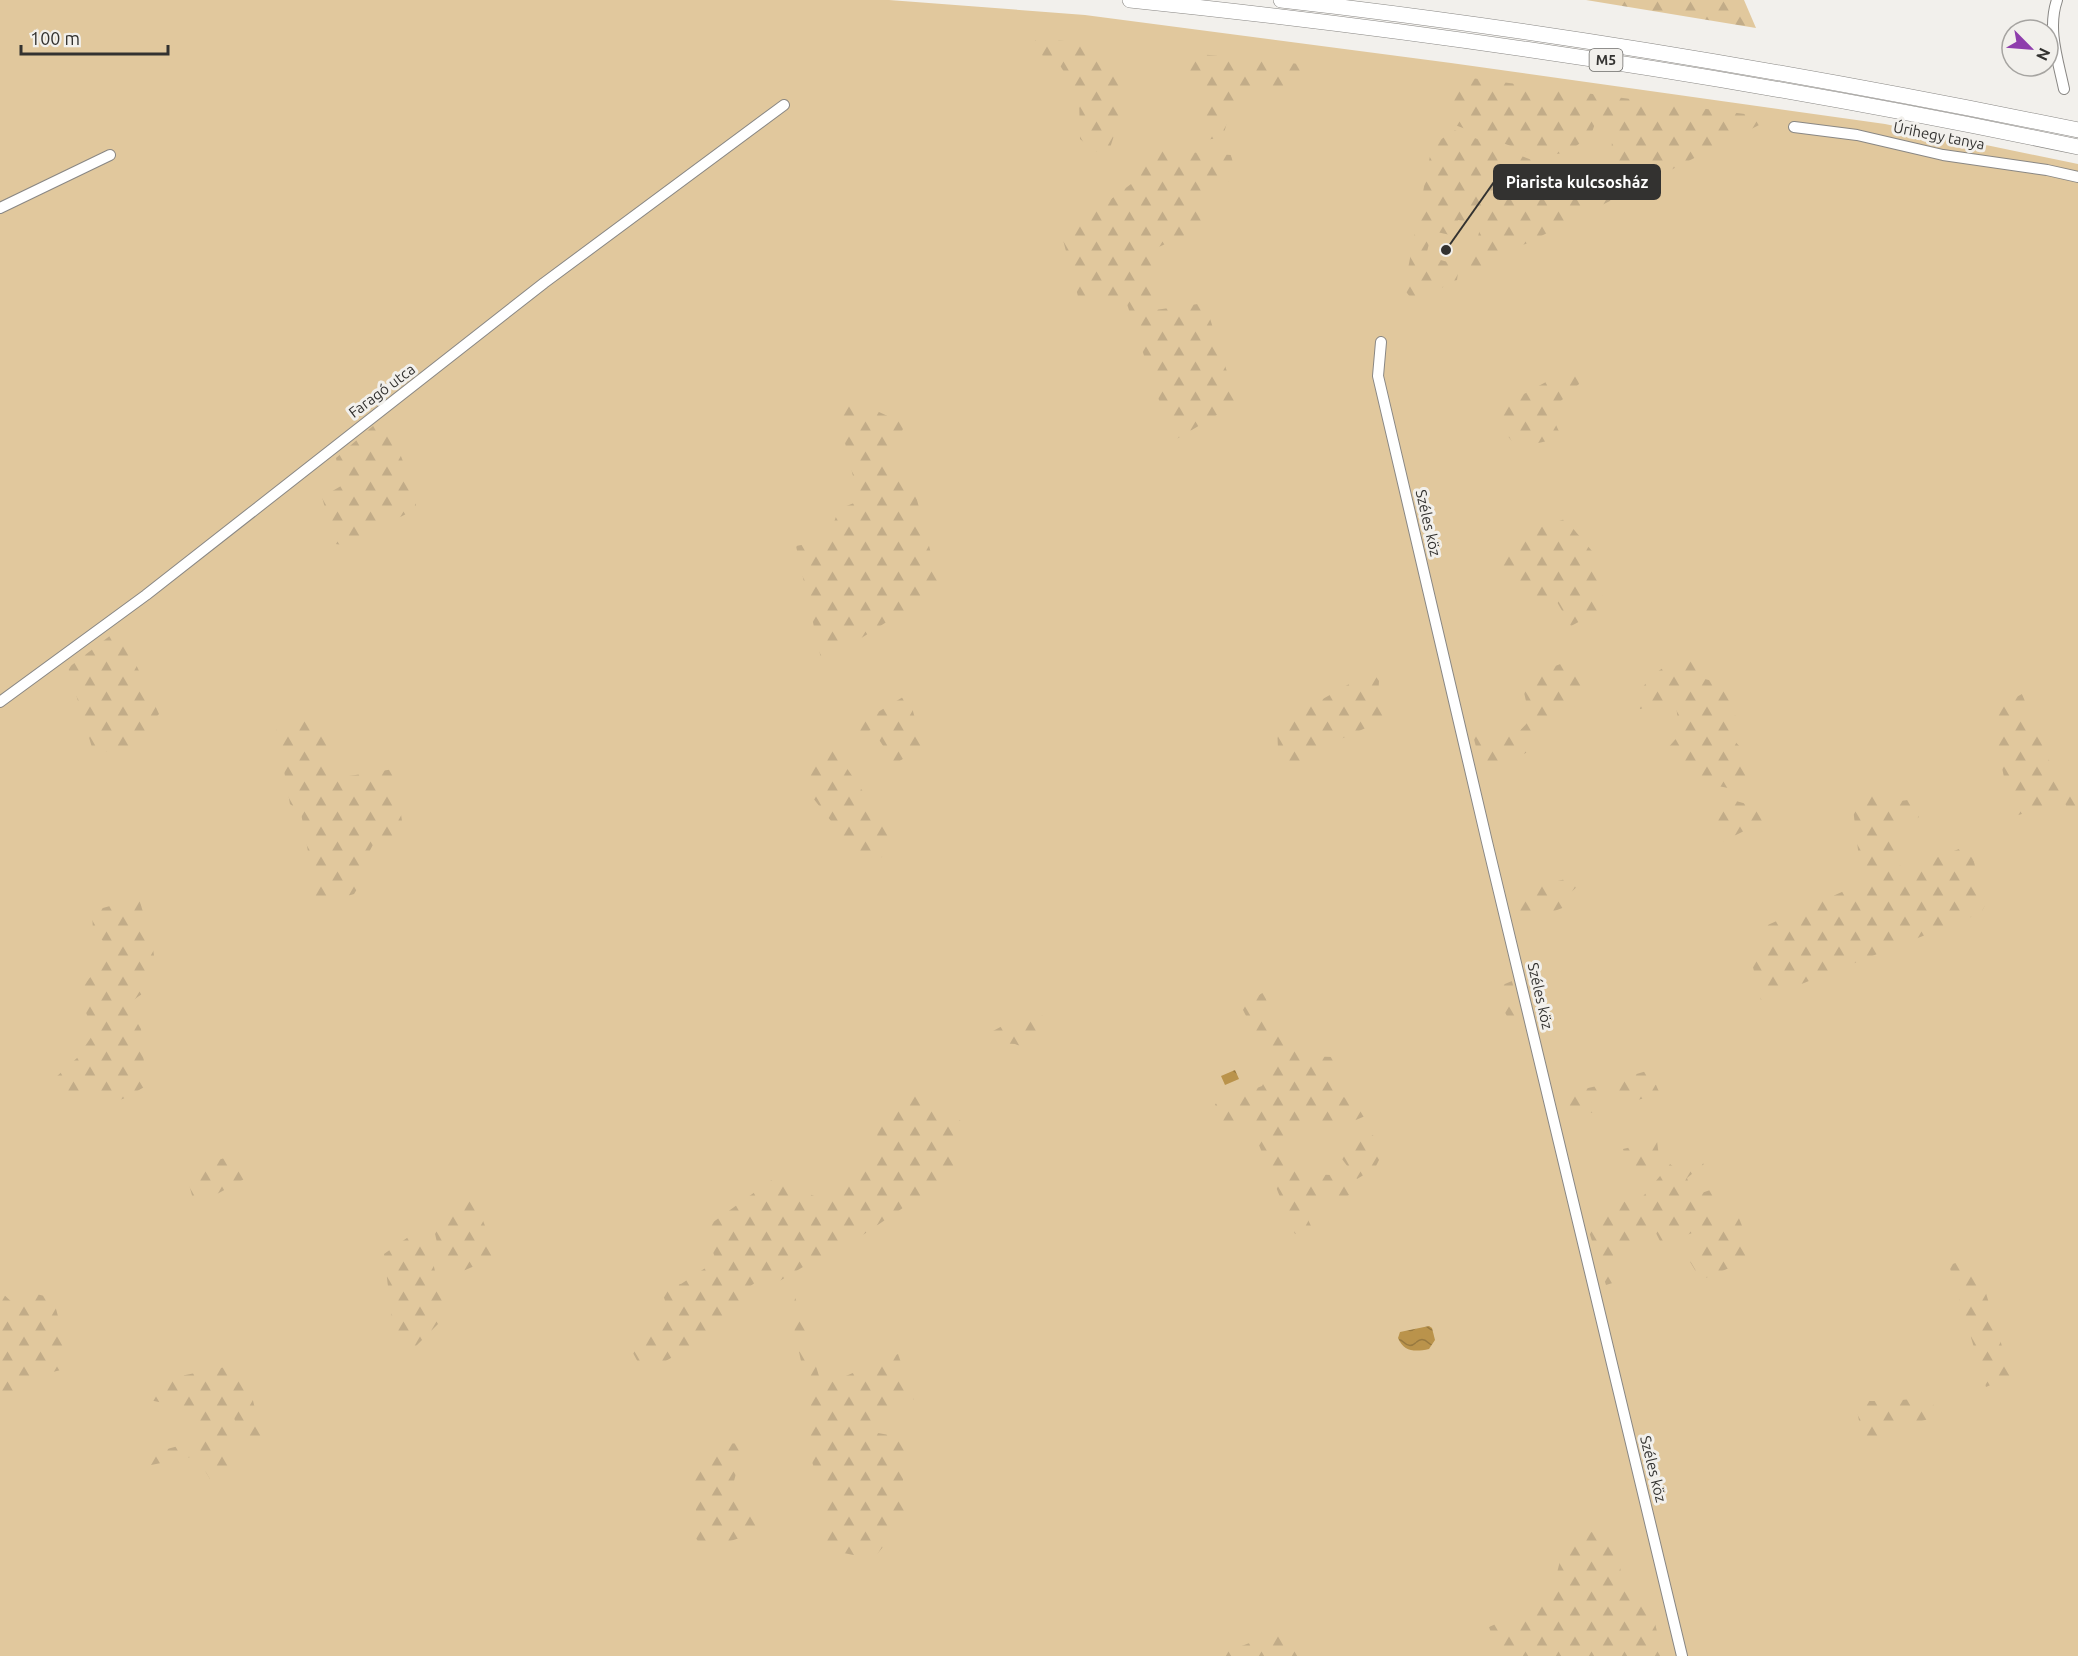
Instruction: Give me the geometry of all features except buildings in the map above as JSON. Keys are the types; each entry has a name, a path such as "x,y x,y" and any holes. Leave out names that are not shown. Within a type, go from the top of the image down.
{"highway":[{"name":"M5","path":"1130,0 1356,25 1598,59 1914,113 2078,147"},
{"name":"M5","path":"1281,0 1478,25 1711,61 1916,97 2078,130"}],"street":[{"path":"2057,0 2053,11 2052,26 2064,89"},
{"name":"Faragó utca","path":"0,702 146,596 544,283 784,105"},
{"name":"Úrihegy tanya","path":"1794,127 1857,135 1944,155 2047,170 2078,177"},
{"path":"0,208 110,155"},
{"name":"Széles köz","path":"1381,342 1378,376 1682,1656"}],"green space":[{"path":"0,0 889,0 1085,15 1451,63 1885,124 2078,164 2078,1656 0,1656"},
{"path":"1586,0 1744,0 1756,28"},
{"path":"1035,40 1087,45 1108,57 1115,67 1124,96 1110,148 1096,152 1080,139 1079,95 1059,64 1047,65"},
{"path":"1189,53 1300,64 1307,76 1302,84 1253,92 1227,122 1223,137 1200,141 1207,73 1188,71"},
{"path":"1456,76 1760,116 1763,123 1469,271 1481,225 1458,220 1455,236 1432,231 1426,256 1459,265 1457,280 1420,299 1410,297 1404,289 1432,146 1454,130 1537,162 1551,192 1599,176 1610,160 1613,134 1597,118 1591,135 1568,152 1540,157 1455,125 1445,90"},
{"path":"1157,150 1231,155 1236,175 1202,203 1203,227 1152,250 1155,310 1205,303 1237,403 1175,440 1157,395 1124,295 1080,304 1062,236 1131,184"},
{"path":"1577,365 1579,384 1547,414 1551,425 1556,425 1562,438 1538,443 1513,442 1491,412"},
{"path":"853,400 905,424 887,467 916,496 940,588 822,663 796,546 827,540 839,509 859,501 839,418"},
{"path":"373,426 390,427 416,496 416,509 345,545 335,544 322,497 341,486 336,458"},
{"path":"1565,519 1602,563 1603,609 1571,626 1557,602 1519,595 1492,557 1518,547 1530,531"},
{"path":"111,635 126,643 159,714 131,747 94,754 68,668"},
{"path":"1694,647 1705,679 1723,684 1740,728 1733,739 1747,755 1747,779 1733,789 1698,782 1691,766 1668,762 1667,749 1680,734 1675,699 1640,709 1635,696 1654,674"},
{"path":"1579,657 1589,685 1567,717 1539,725 1530,738 1533,750 1482,771 1473,735 1498,738 1518,732 1530,719 1521,679"},
{"path":"1372,671 1379,681 1378,697 1388,718 1341,739 1288,770 1278,749 1277,725"},
{"path":"908,694 923,746 895,764 872,729 854,741 848,730"},
{"path":"2022,694 2059,785 2078,778 2078,832 2064,801 2012,817 1992,718 1994,709"},
{"path":"305,710 332,728 325,760 334,773 349,776 394,769 404,834 375,841 368,854 367,873 354,894 322,904 315,902 301,813 290,804 276,726"},
{"path":"833,748 892,834 892,850 867,867 813,798 810,775 804,768"},
{"path":"1884,792 1886,803 1915,799 1919,817 1895,832 1901,871 1959,849 1973,858 1985,905 1981,913 1761,1000 1752,963 1765,951 1761,928 1862,883 1852,800"},
{"path":"1736,801 1761,808 1764,821 1720,843 1708,812"},
{"path":"1578,876 1581,883 1568,895 1570,905 1521,924 1511,905 1521,890"},
{"path":"139,898 152,944 155,968 148,988 128,1007 141,1029 146,1086 125,1098 103,1106 90,1094 70,1096 59,1092 55,1078 77,1058 94,1033 78,992 103,962 106,944 93,931 92,911"},
{"path":"1512,981 1522,1021 1512,1026 1493,989"},
{"path":"1264,992 1271,1015 1280,1024 1294,1050 1303,1056 1333,1057 1343,1097 1365,1101 1370,1114 1332,1130 1312,1126 1290,1127 1285,1145 1288,1165 1300,1173 1330,1175 1345,1182 1352,1193 1340,1201 1323,1198 1304,1211 1311,1226 1295,1234 1250,1123 1241,1119 1222,1128 1215,1104 1262,1086 1272,1067 1241,1006"},
{"path":"1039,1006 1043,1018 1043,1030 1035,1046 1030,1050 1015,1044 1000,1043 993,1031"},
{"path":"1650,1070 1650,1082 1656,1085 1660,1094 1622,1104 1608,1091 1613,1081"},
{"path":"1597,1086 1602,1106 1600,1113 1577,1112 1567,1121 1557,1095"},
{"path":"920,1087 935,1104 943,1121 960,1120 964,1136 951,1147 958,1158 953,1174 823,1262 813,1261 766,1289 756,1282 745,1290 745,1309 718,1325 712,1335 662,1363 639,1364 633,1353 634,1342 641,1334 671,1318 660,1286 666,1282 681,1284 716,1261 705,1228 773,1179 819,1198 878,1154 877,1131 883,1110"},
{"path":"1367,1131 1385,1148 1375,1168 1357,1179 1336,1151"},
{"path":"1657,1141 1659,1157 1651,1162 1646,1177 1632,1184 1623,1149"},
{"path":"241,1153 250,1176 195,1206 185,1170"},
{"path":"1692,1158 1704,1164 1687,1178 1693,1196 1716,1188 1720,1196 1710,1209 1721,1220 1738,1216 1755,1257 1701,1280 1689,1260 1698,1239 1692,1233 1662,1245 1655,1231 1613,1255 1619,1281 1606,1285 1585,1219 1623,1201 1635,1206 1670,1164 1680,1172"},
{"path":"474,1198 497,1256 445,1279 432,1220"},
{"path":"424,1226 446,1316 415,1347 395,1343 384,1254"},
{"path":"1975,1257 2011,1376 1986,1387 1949,1265"},
{"path":"0,1291 15,1305 32,1293 53,1298 67,1349 65,1369 20,1380 9,1405 0,1407"},
{"path":"795,1297 822,1386 898,1354 914,1399 861,1430 906,1438 903,1481 906,1519 873,1559 824,1549 824,1502 805,1438 815,1425 789,1306"},
{"path":"225,1367 247,1377 263,1440 256,1446 242,1444 232,1411 223,1414 237,1466 210,1479 196,1456 136,1468 134,1458 193,1442 204,1433 179,1406 149,1400 146,1383"},
{"path":"1932,1397 1935,1417 1912,1424 1901,1423 1893,1437 1864,1445 1855,1401 1891,1401"},
{"path":"744,1443 734,1481 742,1498 766,1514 767,1529 703,1550 693,1533 697,1515 687,1472 716,1444"},
{"path":"1613,1529 1624,1589 1648,1595 1663,1656 1499,1656 1489,1627 1550,1600 1560,1561 1572,1535"},
{"path":"1276,1633 1301,1647 1304,1656 1225,1656 1223,1653"}],"water":[{"path":"1235,1070 1239,1079 1225,1085 1221,1076"},
{"path":"1429,1326 1432,1328 1435,1340 1429,1349 1410,1350 1400,1343 1398,1338 1400,1332"}],"place":[{"name":"Piarista kulcsosház","path":"1446,250"}]}
